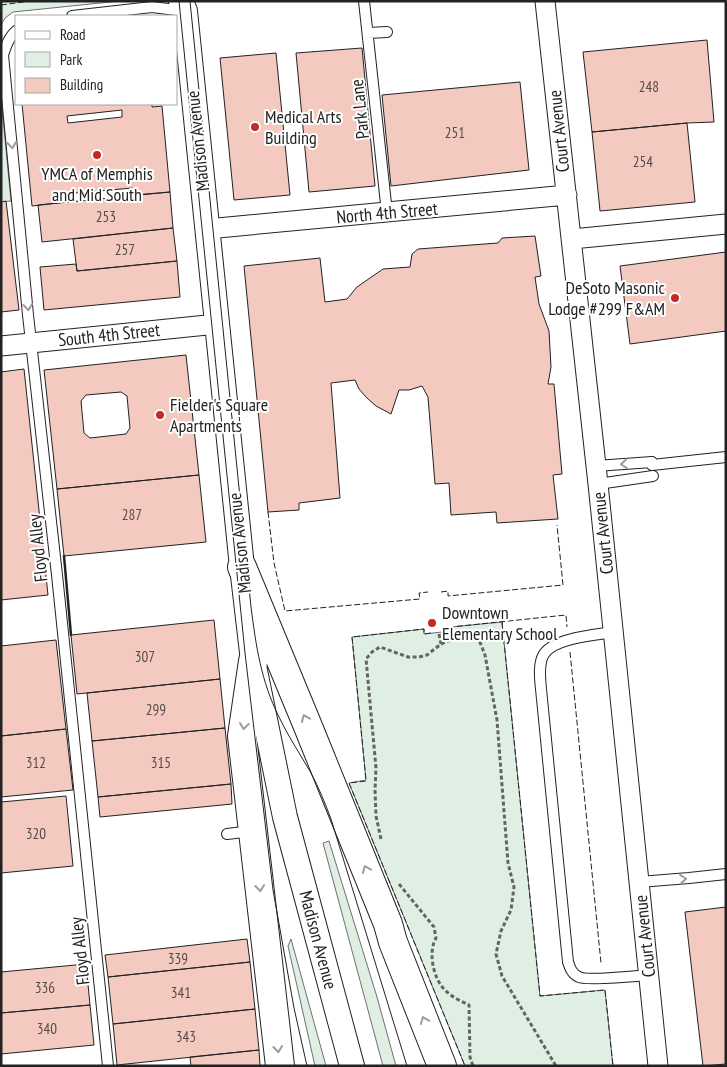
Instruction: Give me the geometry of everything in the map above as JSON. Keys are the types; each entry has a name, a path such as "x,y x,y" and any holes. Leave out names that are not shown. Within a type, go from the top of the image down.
{"main road":[{"path":"242,567 384,914 393,942 442,1066"},
{"path":"253,661 242,736 240,832 280,1066"}],"street":[{"name":"Court Avenue","path":"545,1 572,239 658,1066"},
{"name":"Madison Avenue","path":"184,4 253,661 285,816 352,1066"},
{"name":"North 4th Street","path":"207,229 567,195"},
{"path":"572,239 726,224"},
{"name":"South 4th Street","path":"1,346 217,324"}],"lane":[{"name":"Park Lane","path":"364,1 387,213"},
{"path":"81,15 184,4"},
{"name":"Floyd Alley","path":"15,32 7,42 3,55 31,343 108,1066"},
{"path":"368,33 388,32"},
{"path":"597,475 652,464 726,457"},
{"path":"597,475 653,476"},
{"path":"613,632 570,639 554,646 544,654 540,668 540,689 568,962 572,972 580,978 649,975"},
{"path":"639,882 726,874"}],"path":[{"path":"382,844 376,816 376,768 366,658 380,647 408,657 419,657 427,655 441,644 470,632 478,637 485,655 497,720 508,863 514,887 511,910 501,931 496,954 502,976 556,1066"},
{"path":"439,634 441,644"},
{"path":"396,877 400,885 434,927 436,938 431,956 436,975 442,987 452,997 469,1006 470,1057 473,1066"}],"green space":[{"path":"1,1 120,1 13,12 5,18 1,25"},
{"path":"1,98 11,201 1,202"},
{"path":"502,622 540,996 605,990 613,1066 465,1066 349,783 366,780 352,637 424,629 424,634 451,631 451,627"},
{"path":"329,841 396,1066 383,1066 323,843"},
{"path":"291,939 326,1066 315,1066 288,946"}],"building":[{"path":"707,40 714,122 592,132 583,52"},
{"path":"362,48 375,186 309,192 296,53"},
{"name":"Medical Arts Building","path":"276,53 290,195 234,200 220,58"},
{"path":"520,82 529,170 391,186 382,95"},
{"name":"YMCA of Memphis and Mid South","path":"22,105 162,106 170,192 134,195 133,188 75,193 75,201 32,206","holes":["122,110 122,117 68,123 67,116"]},
{"path":"687,123 695,202 600,211 592,132"},
{"path":"170,192 173,228 42,242 38,205"},
{"path":"6,201 19,310 1,312 1,202"},
{"path":"173,228 177,261 77,271 73,239"},
{"path":"535,236 541,276 535,277 539,304 549,331 551,367 548,384 554,384 562,474 553,475 558,519 497,523 496,512 451,515 449,483 435,484 428,397 422,386 409,390 399,390 391,414 376,406 367,398 359,389 355,380 331,383 340,498 299,503 299,510 268,512 244,266 320,258 325,302 347,299 357,287 383,269 410,267 412,254 418,249 498,243 502,238"},
{"name":"DeSoto Masonic Lodge #299 F&AM","path":"726,252 726,331 630,344 620,266"},
{"path":"177,261 180,297 44,310 40,267 76,264 77,271"},
{"name":"Fielder's Square Apartments","path":"186,355 199,475 57,489 44,370","holes":["121,392 127,396 130,428 126,434 90,438 84,433 81,401 86,395"]},
{"path":"24,369 48,595 1,600 1,372"},
{"path":"199,475 206,542 64,556 57,489"},
{"path":"214,620 220,679 77,694 71,635"},
{"path":"56,640 66,729 1,736 1,646"},
{"path":"220,679 225,728 92,741 87,693"},
{"path":"225,728 231,784 98,797 92,741"},
{"path":"66,729 73,790 1,797 1,736"},
{"path":"231,784 232,804 100,817 98,797"},
{"path":"66,796 73,866 1,873 1,802"},
{"path":"726,907 726,1064 703,1066 685,912"},
{"path":"247,939 250,962 108,977 105,955"},
{"path":"250,962 255,1009 113,1024 108,977"},
{"path":"86,964 90,1005 1,1013 1,972"},
{"path":"90,1005 94,1045 1,1054 1,1013"},
{"path":"255,1009 259,1050 117,1065 113,1024"},
{"path":"259,1050 260,1066 191,1066 190,1057"}],"tram line":[{"path":"179,1 245,653 273,890 294,1008 307,1066"},
{"path":"190,1 251,607 257,649 273,704 286,731 314,779 331,819 407,1066"}],"fence":[{"path":"1,5 31,1"},
{"path":"268,512 274,563 285,611 420,599 419,593 428,592"},
{"path":"441,592 448,591 448,596 563,585 557,525"},
{"path":"445,632 452,631 451,627 566,615 567,627"},
{"path":"502,622 540,996 605,990 613,1066"},
{"path":"431,633 424,634 424,629 352,637 366,781 349,783 465,1066"},
{"path":"570,652 601,963"}],"wall":[{"path":"64,556 71,635"}],"place":[{"name":"Medical Arts Building","path":"255,127"},
{"name":"YMCA of Memphis and Mid South","path":"97,155"},
{"name":"DeSoto Masonic Lodge #299 F&AM","path":"675,298"},
{"name":"Fielder's Square Apartments","path":"160,415"},
{"name":"Downtown Elementary School","path":"432,623"}]}
